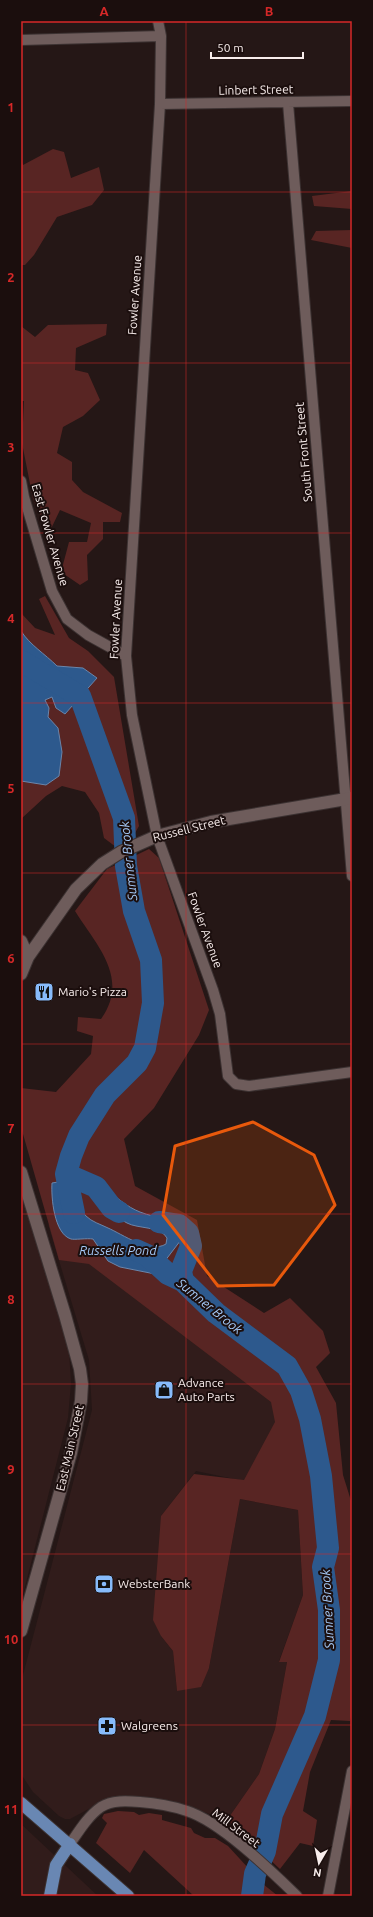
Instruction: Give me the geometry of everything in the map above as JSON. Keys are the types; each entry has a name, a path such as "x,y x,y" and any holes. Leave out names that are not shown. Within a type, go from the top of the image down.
{"main road":[{"name":"Russell Street","path":"28,957 76,889 102,864 139,844 157,836 211,822 349,798"},
{"path":"21,941 28,957 21,974"},
{"name":"East Main Street","path":"21,1172 65,1315 80,1369 82,1384 81,1402 71,1453 21,1629"},
{"path":"21,1803 128,1896"},
{"path":"50,1896 52,1876 56,1865 70,1844"}],"street":[{"name":"Fowler Avenue","path":"158,21 161,36 160,104 126,656 132,715 157,836 213,990 220,1014 225,1044 227,1071 232,1080 240,1085 249,1086 352,1072"},
{"path":"21,40 161,36"},
{"name":"Linbert Street","path":"160,104 352,101"},
{"name":"South Front Street","path":"288,103 349,798 352,876"},
{"name":"East Fowler Avenue","path":"21,481 24,497 52,591 67,619 88,635 126,656"},
{"path":"328,1896 348,1813 352,1771"},
{"name":"Mill Street","path":"70,1844 94,1812 102,1806 116,1801 150,1803 188,1811 211,1823 298,1896"}],"highlighted area":[{"path":"253,1122 314,1155 335,1205 274,1285 218,1286 163,1215 175,1146"}],"shaded area":[{"path":"53,149 64,152 71,178 99,167 104,190 92,205 57,217 34,255 25,265 21,265 21,161 23,165"},
{"path":"352,191 352,209 314,206 312,196"},
{"path":"352,230 352,248 311,240 316,231"},
{"path":"107,324 106,335 76,348 75,370 88,373 100,400 83,416 63,427 57,453 72,462 72,480 83,492 122,513 120,522 103,522 103,539 87,555 88,580 80,585 61,572 69,542 87,542 91,523 60,510 49,533 33,499 22,443 24,401 21,401 21,326 35,337 48,325"},
{"path":"45,596 69,638 88,651 114,677 139,826 135,833 116,847 104,838 99,813 85,792 62,786 46,796 21,819 21,613 35,628 55,635 39,599"},
{"path":"149,849 159,858 209,1010 199,1035 154,1108 124,1139 135,1186 197,1220 207,1276 264,1313 290,1298 323,1331 330,1353 316,1367 336,1403 343,1475 352,1504 352,1712 350,1721 331,1720 310,1772 303,1811 317,1820 313,1846 300,1843 280,1869 227,1820 259,1774 275,1729 287,1662 279,1662 303,1595 298,1510 240,1499 209,1668 201,1687 177,1691 173,1651 161,1636 153,1620 161,1516 194,1474 244,1480 275,1422 271,1402 89,1264 59,1260 21,1127 21,1088 56,1092 91,1054 93,1036 77,1031 78,1017 101,1019 109,1004 112,990 111,976 107,963 101,950 75,911 107,869"},
{"path":"21,1190 69,1351 71,1383 68,1418 21,1602"},
{"path":"48,1224 286,1413 244,1481 196,1471 161,1516 161,1636 173,1651 177,1691 209,1668 240,1499 298,1510 303,1595 279,1661 287,1662 275,1729 259,1774 227,1820 169,1800 109,1798 70,1819 65,1819 59,1816 33,1792 21,1774 21,1683 92,1410 89,1360"},
{"path":"118,1811 134,1812 139,1815 149,1813 162,1815 162,1820 191,1828 194,1833 205,1838 215,1838 228,1846 263,1884 278,1896 194,1896 144,1850 130,1873 96,1843 107,1823 102,1818 104,1814"},
{"path":"21,1824 98,1896 21,1896"}],"water":[{"path":"21,631 33,645 57,666 83,668 97,678 65,714 56,708 52,697 45,700 49,708 48,717 58,728 62,752 59,776 46,785 21,781"},
{"name":"Russells Pond","path":"64,1181 76,1189 80,1207 88,1218 144,1245 152,1247 166,1244 167,1238 160,1231 132,1225 119,1218 99,1198 98,1195 101,1190 106,1189 126,1205 135,1210 172,1220 184,1224 190,1228 155,1274 120,1267 108,1261 93,1239 71,1239 65,1236 61,1230 57,1223 53,1206 52,1183"}],"waterway":[{"name":"Sumner Brook","path":"21,661 80,696 124,818 126,866 134,911 151,960 153,1003 145,1048 137,1063 105,1095 79,1136 66,1174 74,1213"},
{"path":"66,1174 96,1187 112,1208 119,1212"},
{"path":"159,1222 179,1225 188,1233 191,1246 181,1271 183,1281"},
{"name":"Sumner Brook","path":"136,1250 147,1255 168,1274 183,1281 216,1313 287,1366 301,1391 310,1419 321,1476 328,1548 323,1567 329,1610 329,1660 315,1716 272,1814 265,1851 255,1874 252,1896"}],"place":[{"name":"Mario's Pizza","path":"44,992"},
{"name":"Advance Auto Parts","path":"164,1390"},
{"name":"WebsterBank","path":"104,1584"},
{"name":"Walgreens","path":"107,1726"}]}
